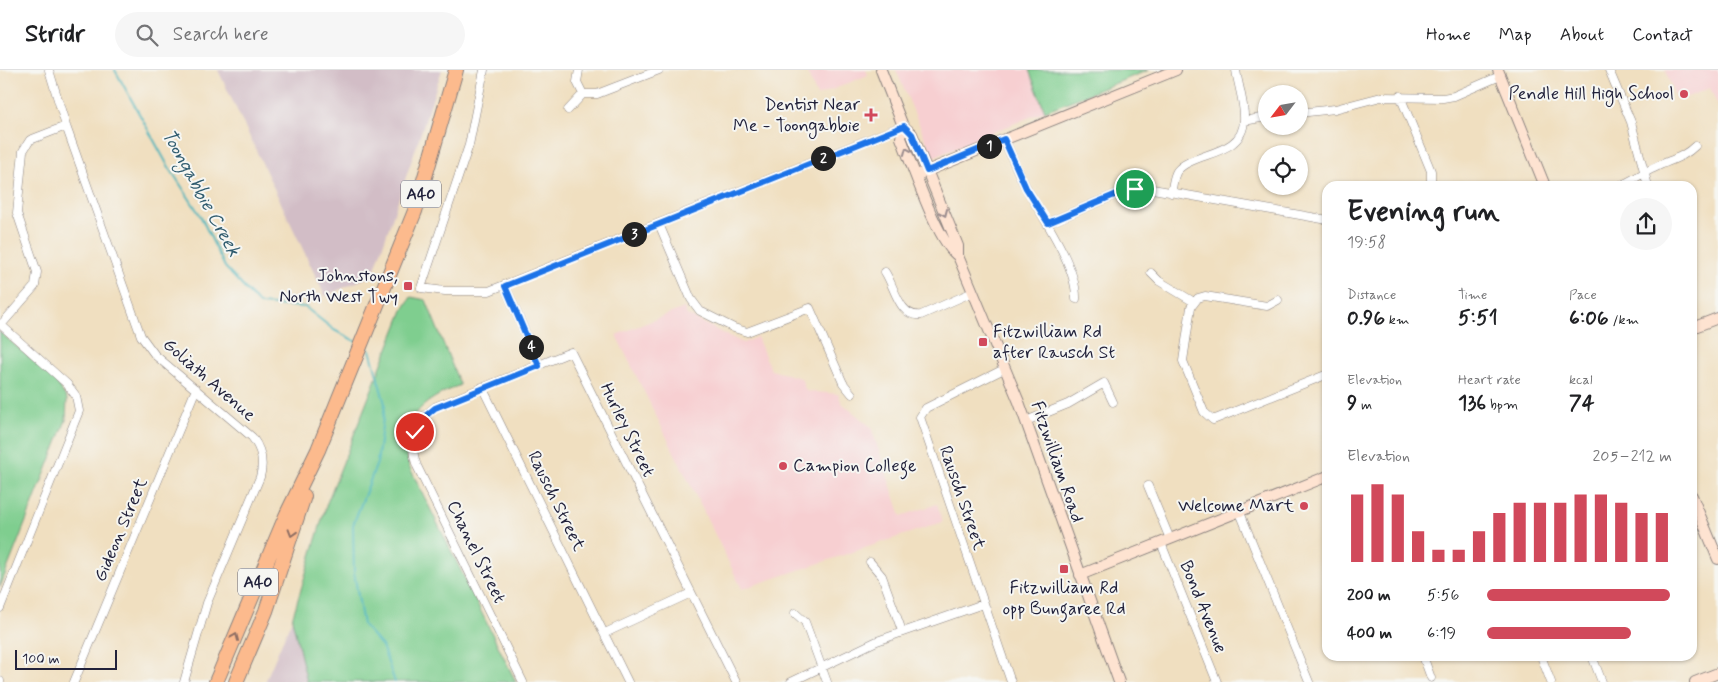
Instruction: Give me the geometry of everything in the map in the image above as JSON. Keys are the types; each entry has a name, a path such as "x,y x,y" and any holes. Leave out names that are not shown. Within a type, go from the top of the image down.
{"highway":[{"name":"A40","path":"216,682 286,516 318,450 416,211 456,70"},
{"name":"A40","path":"236,682 273,593 318,450"}],"main road":[{"name":"Fitzwilliam Road","path":"881,70 904,126 912,134 958,246 958,256 1026,421 1118,682"},
{"path":"917,175 1176,70"},
{"path":"1499,73 1543,181"},
{"name":"Fitzwilliam Road","path":"904,126 901,138 940,231 950,251 958,256"},
{"path":"1697,326 1718,318"},
{"path":"1080,575 1322,478"},
{"path":"1697,508 1718,559"},
{"path":"1695,682 1718,673"}],"street":[{"name":"Goliath Avenue","path":"49,70 66,126 141,336 155,354 252,437 259,446 263,466 260,478 207,603 184,682"},
{"path":"484,70 469,145 421,288 445,291 489,291 505,286 904,126"},
{"path":"580,70 577,82 583,94"},
{"path":"568,110 583,94 596,94 659,70"},
{"path":"1171,193 1178,170 1184,165 1231,145 1244,121 1236,70"},
{"path":"1609,70 1630,122 1646,181"},
{"path":"1308,112 1335,109 1381,97 1443,98 1454,96 1499,73"},
{"path":"1400,96 1431,171 1431,181"},
{"path":"1244,121 1258,118"},
{"path":"0,608 79,411 76,396 67,384 0,325 35,286 37,280 37,272 17,213 23,151 30,140 66,126"},
{"path":"1004,139 1026,188 1048,223 1076,289 1076,299"},
{"path":"1630,181 1644,175 1652,168 1686,154 1695,146"},
{"path":"1048,223 1124,191 1147,188 1322,219"},
{"path":"659,224 691,299 700,311 734,328 747,332 810,308 843,383 852,394"},
{"path":"885,272 903,307 908,314 914,316 921,315 973,292"},
{"path":"1151,273 1159,281 1194,302"},
{"path":"505,286 539,366"},
{"path":"1278,300 1267,306 1206,296 1194,302 1191,307 1183,361 1204,412 1213,420 1322,376"},
{"name":"Hurley Street","path":"415,432 423,418 435,408 482,387 571,352 736,682"},
{"name":"Rausch Street","path":"1004,369 926,408 920,417 1011,682"},
{"path":"1026,421 1068,404 1104,384 1113,402"},
{"name":"Rausch Street","path":"482,387 628,682"},
{"name":"Gideon Street","path":"74,682 196,388"},
{"name":"Chanel Street","path":"415,432 413,452 417,466 523,682"},
{"name":"Bond Avenue","path":"1148,486 1165,541 1217,682"},
{"path":"1240,510 1309,682"},
{"path":"870,562 882,576 902,631"},
{"path":"605,633 691,593"},
{"path":"791,682 821,666 902,631 983,604"},
{"path":"795,613 805,622 827,682"},
{"path":"1425,661 1432,678"},
{"path":"1543,661 1551,682"},
{"path":"1594,661 1602,682"}],"shaded area":[{"path":"218,70 442,70 373,275 325,296"},
{"path":"806,70 866,70 868,75 817,96"},
{"path":"896,70 1029,70 1045,111 933,157"},
{"name":"Pendle Hill High School","path":"1665,70 1718,70 1718,106 1710,88 1677,101"},
{"name":"Campion College","path":"684,308 687,315 743,343 757,337 771,370 801,378 806,391 838,394 842,403 871,427 901,516 937,504 943,522 742,589 616,335"},
{"path":"292,619 307,682 265,682"}],"green space":[{"path":"1029,70 1149,70 1045,111"},
{"path":"411,297 426,300 460,385 434,398 415,414 407,436 406,450 409,466 516,682 307,682 292,619 327,503 403,310"},
{"path":"0,332 55,380 67,399 66,420 0,587"}],"waterway":[{"name":"Toongabbie Creek","path":"115,70 167,164 200,215 225,267 259,304 305,307 334,330 357,342"},
{"name":"Toongabbie Creek","path":"365,347 370,350 385,404 377,463 353,525 354,572 363,625 382,646 395,682"}],"place":[{"name":"Pendle Hill High School","path":"1684,94"},
{"name":"Dentist Near Me - Toongabbie","path":"871,115"},
{"name":"Johnstons, North West Twy","path":"408,286"},
{"name":"Fitzwilliam Rd after Rausch St","path":"983,342"},
{"name":"Campion College","path":"783,466"},
{"name":"Welcome Mart","path":"1304,506"},
{"name":"Fitzwilliam Rd opp Bungaree Rd","path":"1064,569"}],"route":[{"path":"415,432 428,412 435,408 482,387 539,366 505,286 904,126 912,134 927,171 1004,139 1026,188 1048,223 1124,191 1135,189"}]}
